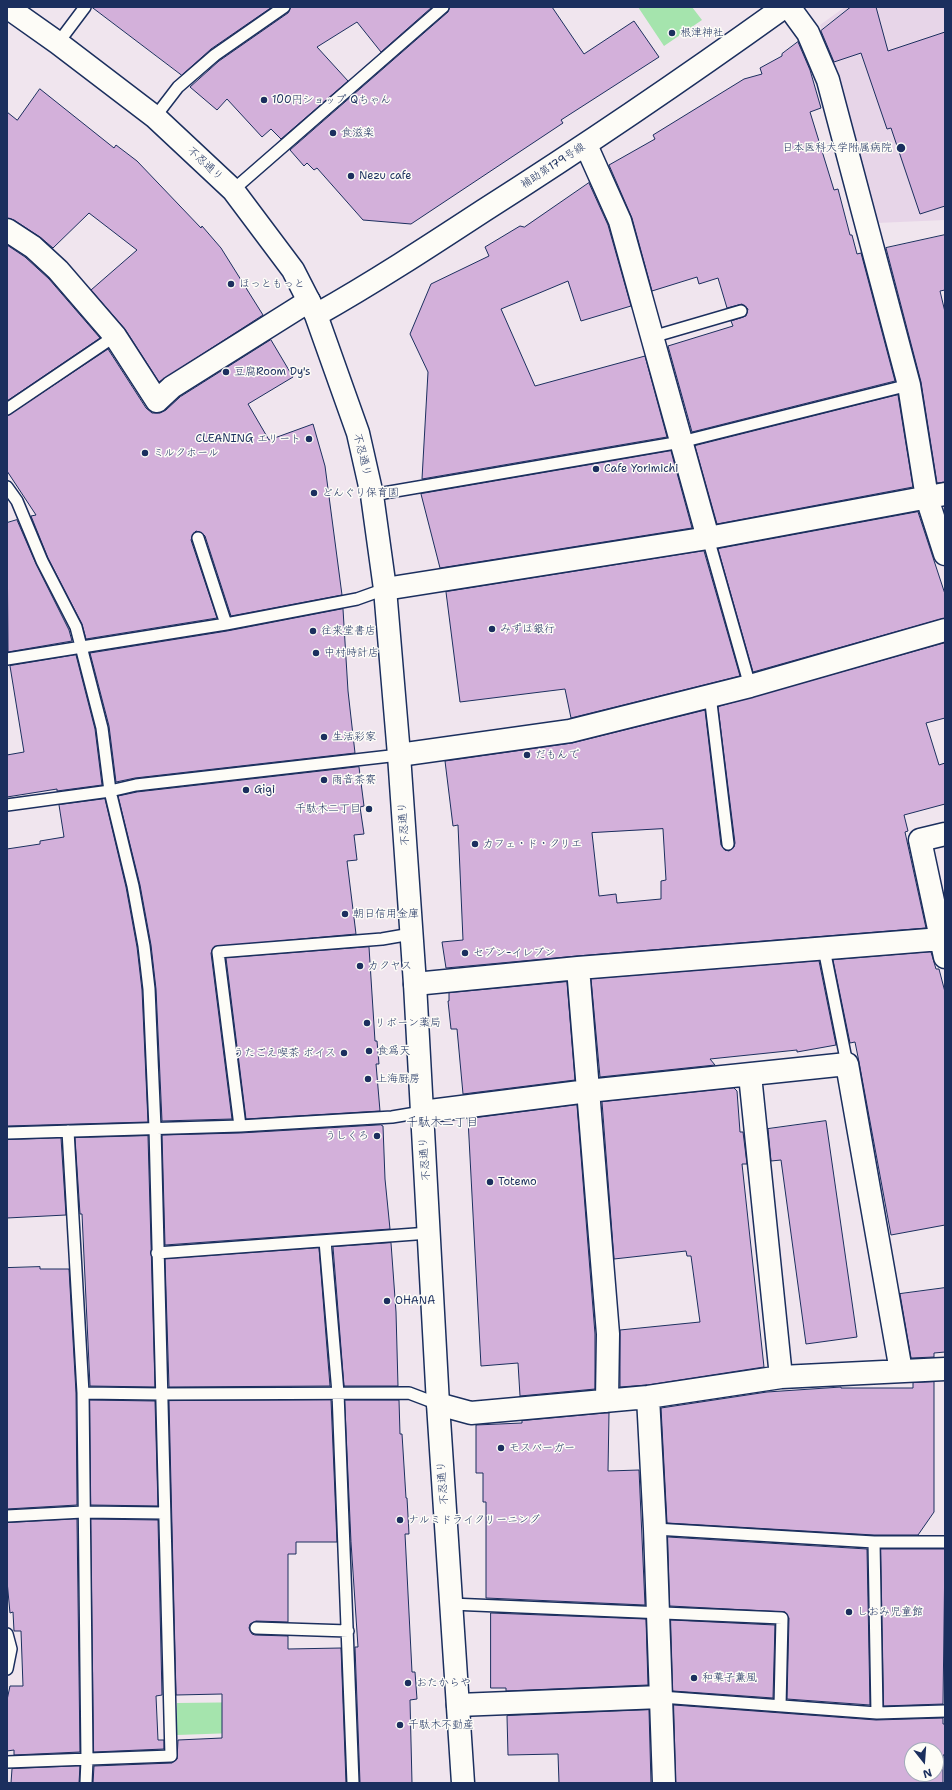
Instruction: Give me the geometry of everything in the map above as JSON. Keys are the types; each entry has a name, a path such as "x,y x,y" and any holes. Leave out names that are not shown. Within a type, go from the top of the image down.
{"street":[{"name":"不忍通り","path":"7,7 58,43 155,117 233,190 294,270 312,308 358,433 372,495 385,589 399,755 411,934 416,984 438,1404 463,1783"},
{"name":"補助第179号線","path":"115,336 156,401 172,387 312,308 360,291 586,145 784,7"},
{"path":"789,7 808,33 828,80 909,385 936,496 945,554"},
{"path":"586,145 620,220 708,538"},
{"path":"7,230 32,247 58,270 115,336"},
{"path":"385,589 708,538 936,496"},
{"path":"399,755 570,731 750,686 945,630"},
{"path":"416,984 578,968 824,949 943,948 920,840 945,834"},
{"path":"578,968 608,1334 607,1400"},
{"path":"422,1112 588,1091 848,1064 901,1371"},
{"path":"750,1075 780,1377"},
{"path":"438,1404 471,1413 607,1400 648,1398 780,1377 945,1369"},
{"path":"648,1398 655,1529 664,1783"},
{"path":"458,1705 661,1697"}],"lane":[{"path":"58,43 85,7"},
{"path":"155,117 178,87 205,64 284,7"},
{"path":"233,190 443,7"},
{"path":"652,337 741,311"},
{"path":"7,409 115,336"},
{"path":"372,495 681,442 909,385"},
{"path":"7,487 16,502 42,561 70,612 81,646 102,728 110,791 133,886 150,989 155,1128 170,1756 7,1762"},
{"path":"198,538 226,624"},
{"path":"708,538 750,686"},
{"path":"7,658 226,624 357,599 385,589"},
{"path":"710,695 728,844"},
{"path":"7,805 110,791 136,785 399,755"},
{"path":"240,1126 218,952 382,939 411,934"},
{"path":"824,949 848,1064"},
{"path":"7,1133 240,1126 392,1118 422,1112"},
{"path":"68,1131 83,1393 86,1783"},
{"path":"157,1253 430,1233"},
{"path":"325,1241 338,1394 353,1783"},
{"path":"83,1393 409,1393 438,1404"},
{"path":"7,1516 83,1512 164,1513"},
{"path":"655,1529 874,1542 945,1542"},
{"path":"874,1542 877,1713"},
{"path":"451,1604 782,1618 780,1706"},
{"path":"256,1628 348,1631"},
{"path":"7,1634 11,1649 7,1669"},
{"path":"661,1697 877,1713 945,1711"}],"shaded area":[{"name":"日本医科大学附属病院","path":"845,7 945,7 945,220 877,223 839,75 820,25"}],"green space":[{"path":"638,7 692,7 702,20 664,46"},
{"path":"261,1702 263,1732 177,1735 177,1703"}],"building":[{"path":"92,7 272,7 211,49 182,75"},
{"path":"291,7 432,7 381,52 357,22 317,47 348,81 281,139 271,129 262,137 227,99 217,110 190,87 219,61 288,13"},
{"path":"450,7 552,7 584,54 634,21 659,57 561,120 563,123 411,224 363,220 317,168 314,170 307,163 304,166 290,150 448,12"},
{"path":"851,7 876,7 888,51 945,32 945,206 920,214 891,128 887,129 861,53 834,62 821,31"},
{"path":"798,42 810,70 821,108 810,112 834,190 838,189 850,235 852,235 857,254 861,253 895,381 692,432 668,346 733,326 731,321 746,316 748,309 742,304 727,308 718,278 699,284 697,277 652,291 632,218 609,165 655,139 653,135 744,79 762,74 760,68 782,56 782,54"},
{"path":"40,89 114,148 116,145 137,161 201,228 202,226 221,248 263,315 159,382 125,329 91,290 137,250 89,213 53,248 40,237 14,220 7,218 7,112 17,120"},
{"path":"589,183 608,225 631,306 581,321 568,281 501,309 535,386 645,356 667,437 422,479 428,372 410,334 431,284 489,256 485,247 520,226 524,227"},
{"path":"945,235 945,290 940,291 945,312 945,482 937,483 921,382 886,248"},
{"path":"7,245 25,257 49,279 100,338 7,401"},
{"path":"271,340 293,377 248,404 269,440 313,424 325,466 342,595 231,616 205,536 196,531 191,540 217,618 86,639 82,624 48,558 31,516 36,515 7,471 7,416 108,349 146,408 152,413 160,413 166,410 180,397"},
{"path":"898,395 913,487 717,524 695,446"},
{"path":"671,451 692,528 440,568 421,494"},
{"path":"918,512 945,594 945,618 753,672 718,549"},
{"path":"17,520 36,564 69,630 72,641 8,652 7,523"},
{"path":"704,551 740,676 571,718 565,689 460,702 446,592"},
{"path":"343,609 348,691 355,753 135,778 116,782 109,726 90,653 227,631"},
{"path":"945,643 945,718 926,723 939,765 945,763 945,804 904,815 908,831 905,832 926,928 446,968 442,942 463,940 458,825 453,826 445,761 572,743 705,710 721,845 725,850 729,851 734,847 735,843 718,707","holes":["663,829 666,880 661,881 661,899 617,903 616,894 599,896 592,833"]},
{"path":"76,655 95,729 102,785 57,791 57,789 7,797 7,755 24,752 10,666"},
{"path":"359,767 364,806 360,807 364,834 354,835 357,860 347,861 356,934 214,947 211,953 232,1119 162,1121 156,989 151,945 140,885 118,796 137,792"},
{"path":"105,799 126,887 137,947 142,990 148,1122 7,1126 7,849 40,844 40,841 64,837 59,805"},
{"path":"369,947 375,1041 377,1041 379,1064 376,1064 380,1111 246,1119 226,958"},
{"path":"931,952 936,969 939,969 945,992 945,1225 891,1235 855,1042 850,1043 833,960"},
{"path":"819,961 836,1045 797,1052 797,1050 710,1059 715,1065 600,1077 591,979"},
{"path":"567,982 575,1080 463,1094 457,1029 451,1029 448,1001 449,993"},
{"path":"734,1088 737,1091 740,1132 743,1132 747,1164 742,1164 764,1367 647,1385 620,1387 620,1330 700,1322 691,1256 687,1256 686,1251 614,1259 602,1102"},
{"path":"577,1105 595,1334 595,1389 520,1396 518,1363 481,1366 468,1119"},
{"path":"826,1121 857,1337 806,1344 781,1160 771,1161 768,1129"},
{"path":"383,1126 385,1179 390,1229 165,1245 162,1135 240,1133"},
{"path":"148,1136 155,1387 90,1386 82,1214 80,1214 75,1138"},
{"path":"61,1138 66,1215 7,1218 7,1140"},
{"path":"391,1243 396,1312 398,1386 344,1386 333,1247"},
{"path":"319,1248 330,1386 169,1387 165,1259"},
{"path":"40,1267 40,1269 69,1269 76,1393 77,1505 7,1509 7,1268"},
{"path":"945,1288 945,1352 934,1353 934,1357 911,1358 900,1294"},
{"path":"934,1382 934,1512 918,1535 874,1535 667,1523 661,1408 767,1392 841,1387 913,1388 913,1383"},
{"path":"90,1400 155,1401 158,1506 91,1505"},
{"path":"331,1400 337,1542 296,1542 296,1554 288,1554 288,1622 256,1621 250,1624 249,1628 252,1634 255,1635 288,1636 288,1649 341,1648 346,1783 93,1783 94,1766 172,1763 177,1759 178,1740 222,1738 222,1694 176,1695 169,1401"},
{"path":"345,1400 399,1400 400,1434 402,1434 409,1534 405,1534 412,1672 415,1672 417,1699 410,1700 412,1783 360,1783 355,1647 358,1647 351,1542"},
{"path":"609,1413 608,1471 639,1470 645,1605 486,1598 486,1502 483,1502 483,1473 476,1473 476,1425 522,1423 522,1421"},
{"path":"77,1519 80,1752 14,1755 14,1750 7,1751 7,1700 10,1686 23,1686 21,1631 14,1631 13,1612 10,1613 7,1581 7,1523"},
{"path":"91,1519 158,1520 162,1695 156,1696 158,1740 164,1740 164,1749 94,1752"},
{"path":"668,1537 867,1549 870,1705 787,1699 789,1618 785,1612 670,1606"},
{"path":"881,1549 945,1549 943,1704 884,1706"},
{"path":"491,1613 646,1619 648,1685 506,1691 506,1688 491,1688"},
{"path":"671,1620 775,1625 773,1698 673,1691"},
{"path":"674,1705 876,1720 943,1718 943,1724 945,1724 945,1755 944,1742 904,1742 904,1782 943,1783 676,1783"},
{"path":"649,1710 651,1783 559,1783 558,1754 508,1755 507,1716"},
{"path":"80,1766 79,1783 11,1783 12,1769"}],"place":[{"name":"根津神社","path":"672,33"},
{"name":"100円ショップ Qちゃん","path":"264,100"},
{"name":"食滋楽","path":"333,133"},
{"name":"日本医科大学附属病院","path":"901,148"},
{"name":"Nezu cafe","path":"351,176"},
{"name":"ほっともっと","path":"231,284"},
{"name":"豆腐Room Dy's","path":"226,372"},
{"name":"CLEANING エリート","path":"309,439"},
{"name":"ミルクホール","path":"145,453"},
{"name":"Cafe Yorimichi","path":"596,469"},
{"name":"どんぐり保育園","path":"314,493"},
{"name":"みずほ銀行","path":"492,629"},
{"name":"往来堂書店","path":"313,631"},
{"name":"中村時計店","path":"316,653"},
{"name":"生活彩家","path":"324,737"},
{"name":"だもんで","path":"527,755"},
{"name":"雨音茶寮","path":"324,780"},
{"name":"Gigi","path":"246,790"},
{"name":"千駄木二丁目","path":"369,809"},
{"name":"カフェ・ド・クリエ","path":"475,844"},
{"name":"朝日信用金庫","path":"345,914"},
{"name":"セブン-イレブン","path":"465,953"},
{"name":"カクヤス","path":"360,966"},
{"name":"リボーン薬局","path":"367,1023"},
{"name":"食爲天","path":"369,1051"},
{"name":"うたごえ喫茶 ボイス","path":"344,1053"},
{"name":"上海厨房","path":"368,1079"},
{"name":"うしくろ","path":"377,1136"},
{"name":"Totemo","path":"490,1182"},
{"name":"OHANA","path":"387,1301"},
{"name":"モスバーガー","path":"501,1448"},
{"name":"ナルミドライクリーニング","path":"400,1520"},
{"name":"しおみ児童館","path":"849,1612"},
{"name":"和菓子薫風","path":"694,1678"},
{"name":"おたからや","path":"408,1683"},
{"name":"千駄木不動産","path":"400,1725"}],"district":[{"name":"千駄木二丁目","path":"442,1123"}]}
